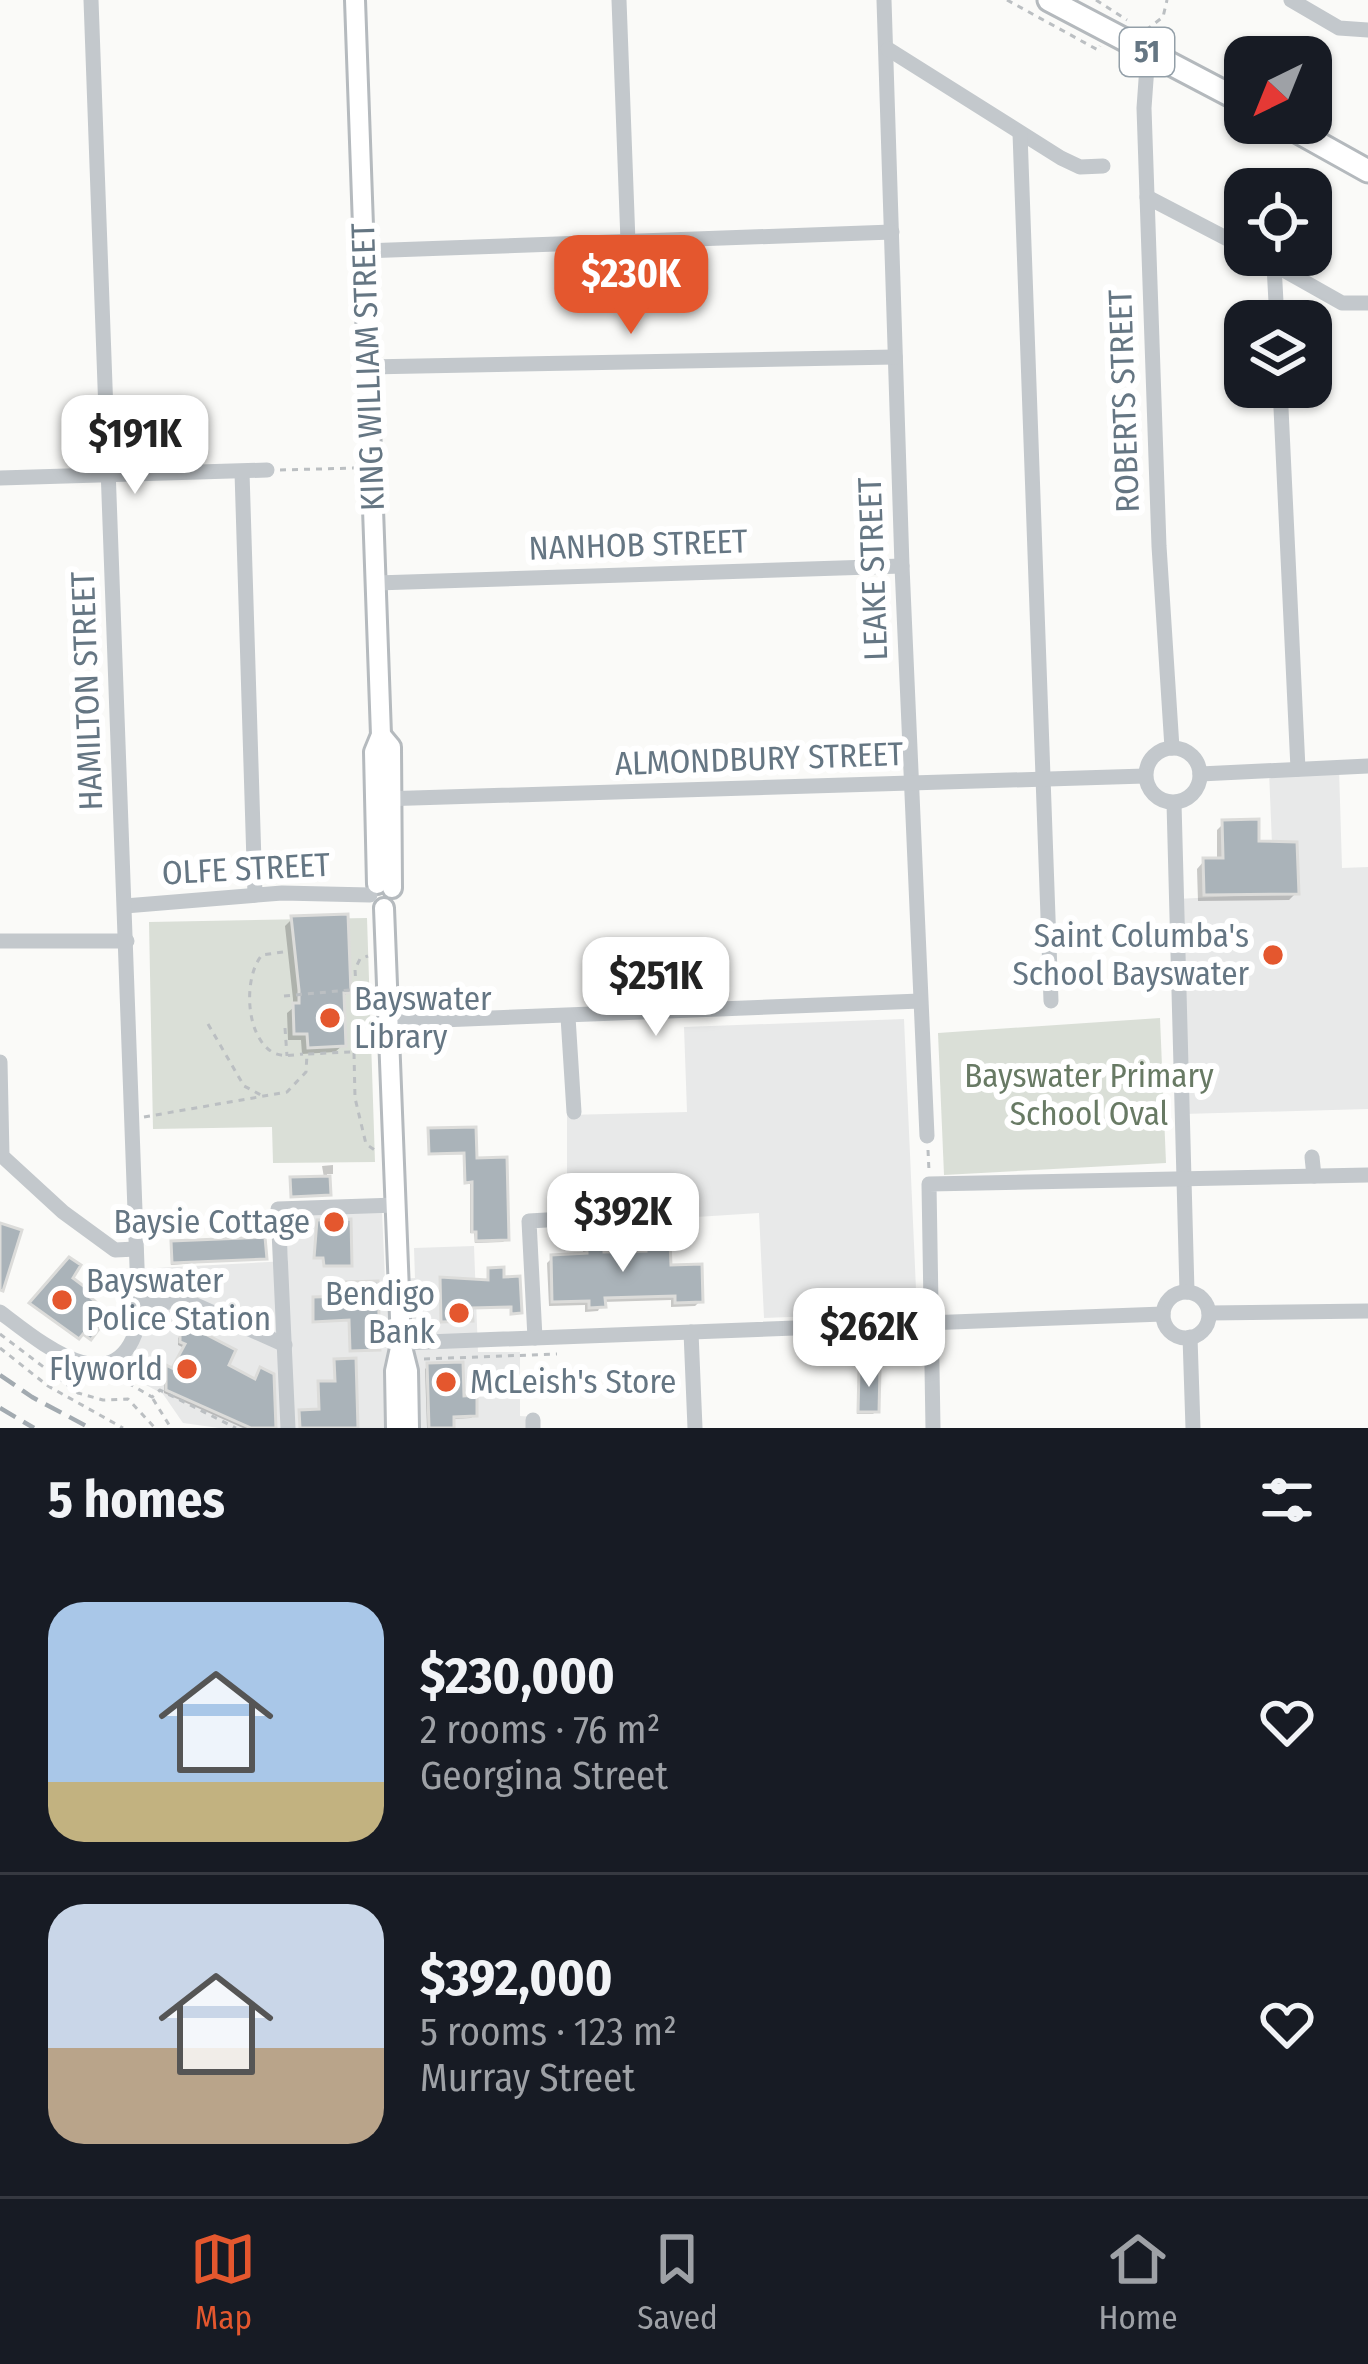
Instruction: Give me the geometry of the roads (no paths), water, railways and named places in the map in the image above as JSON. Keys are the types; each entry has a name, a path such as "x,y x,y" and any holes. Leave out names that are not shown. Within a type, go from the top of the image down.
{"highway":[{"name":"51","path":"1049,0 1147,41 1224,90"},
{"path":"1320,144 1368,171"}],"main road":[{"name":"KING WILLIAM STREET","path":"355,0 381,735 374,752 382,799 381,894 409,1428"},
{"name":"KING WILLIAM STREET","path":"396,1428 395,1371 401,1343"}],"street":[{"name":"HAMILTON STREET","path":"0,1312 74,1363 104,1363 125,1350 136,1336 133,1119 92,0"},
{"path":"619,0 628,242"},
{"name":"LEAKE STREET","path":"884,0 927,1136"},
{"path":"1292,0 1339,28 1368,30"},
{"name":"ROBERTS STREET","path":"1147,41 1147,196 1159,545 1172,748"},
{"path":"888,49 1080,167 1102,166"},
{"path":"1020,133 1051,1001"},
{"path":"1147,196 1224,237"},
{"path":"363,251 892,232"},
{"path":"1294,276 1342,303 1368,303"},
{"path":"368,368 895,357"},
{"path":"1281,408 1298,769"},
{"path":"0,478 267,470"},
{"path":"242,472 255,895"},
{"name":"NANHOB STREET","path":"376,583 902,566"},
{"path":"1172,748 1191,755 1200,773 1196,790 1174,803 1151,792 1145,776 1156,754 1172,748"},
{"path":"1200,773 1368,766"},
{"name":"ALMONDBURY STREET","path":"382,799 1145,776"},
{"path":"1174,803 1187,1292"},
{"name":"OLFE STREET","path":"125,906 255,895 381,894"},
{"path":"0,941 127,940"},
{"path":"391,1022 920,1001"},
{"path":"568,1017 574,1112"},
{"path":"0,1062 2,1156 115,1250 136,1250"},
{"path":"1312,1157 1314,1176"},
{"path":"934,1428 929,1184 1368,1175"},
{"path":"288,1428 278,1209 396,1205"},
{"path":"535,1338 529,1221 581,1218"},
{"path":"1187,1292 1202,1298 1209,1313 1205,1328 1190,1337 1174,1335 1162,1314 1168,1300 1187,1292"},
{"path":"139,1304 187,1301 285,1345"},
{"path":"1209,1313 1368,1311"},
{"path":"401,1343 1162,1314"},
{"path":"691,1333 695,1428"},
{"path":"1190,1337 1193,1428"}],"railway":[{"path":"0,1375 90,1428"},
{"path":"0,1408 34,1428"}],"place":[{"name":"Saint Columba's School Bayswater","path":"1273,955"},
{"name":"Bayswater Library","path":"330,1018"},
{"name":"Baysie Cottage","path":"334,1222"},
{"name":"Bayswater Police Station","path":"62,1300"},
{"name":"Bendigo Bank","path":"459,1313"},
{"name":"Flyworld","path":"187,1369"},
{"name":"McLeish's Store","path":"446,1382"}],"park label":[{"name":"Bayswater Primary School Oval","path":"1089,1095"}]}
